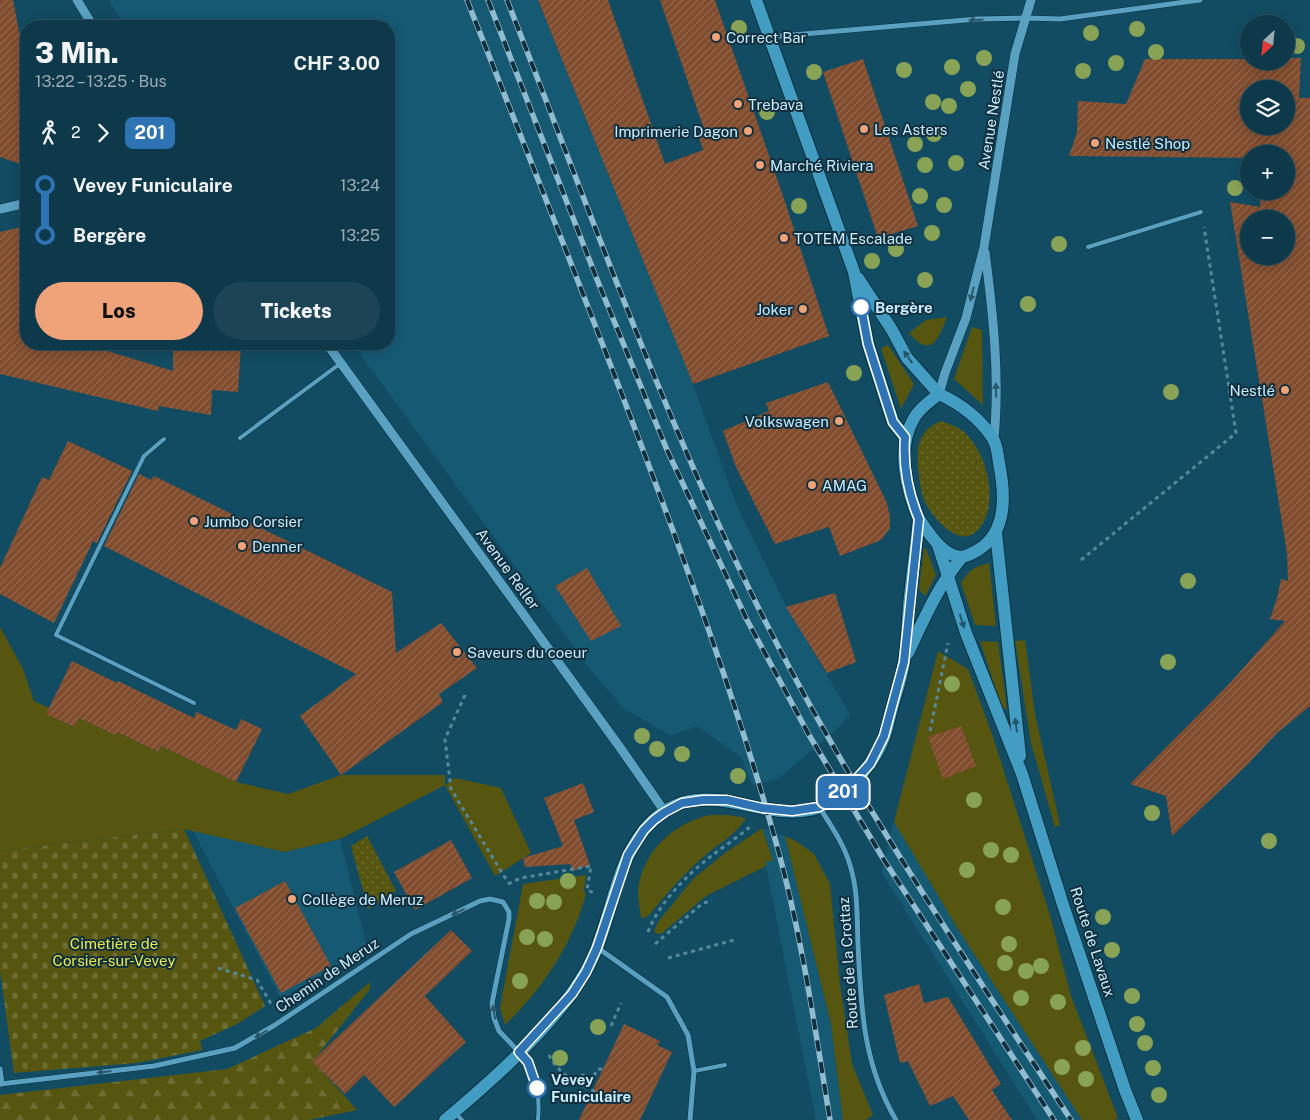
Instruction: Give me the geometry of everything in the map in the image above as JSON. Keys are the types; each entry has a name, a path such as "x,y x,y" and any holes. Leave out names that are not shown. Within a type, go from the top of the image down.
{"main road":[{"path":"756,0 854,272 868,344 893,422 905,437"},
{"path":"854,272 892,330 907,358 939,394 953,400 968,410 994,439 1002,479 1002,515 996,533 987,544 962,557 948,574 938,590 904,662"},
{"path":"939,394 924,406 915,417 905,437 906,475 912,503 919,519 938,544 950,553 962,557"},
{"path":"454,1117 519,1052 572,994 586,972 597,948 628,855 644,830 654,820 682,803 703,800 727,800 762,808 792,811 819,807 846,790 870,764 884,736 904,662 919,519"},
{"path":"996,533 1022,774"},
{"path":"938,544 966,633 1022,774"},
{"name":"Route de Lavaux","path":"1022,774 1124,1090 1137,1120"}],"street":[{"path":"77,0 89,20"},
{"name":"Avenue Nestlé","path":"939,394 966,318 984,247 1015,54 1031,0"},
{"path":"768,37 977,19 1060,19 1200,0"},
{"path":"0,209 20,204"},
{"name":"Avenue Nestlé","path":"984,247 994,326 997,410 994,439"},
{"name":"Avenue Reller","path":"331,350 665,812"},
{"name":"Route de la Crottaz","path":"819,807 843,846 850,864 856,891 859,965 864,1029 868,1053 876,1080 896,1120"},
{"path":"500,900 507,905 509,919 492,1003 494,1018 499,1031 519,1052"},
{"name":"Chemin de Meruz","path":"1,1084 154,1066 236,1048 276,1025 411,934 480,901 500,900"},
{"path":"597,948 667,997 688,1035 694,1071 690,1120"},
{"path":"0,1069 1,1084"}],"lane":[{"path":"1088,247 1201,212"},
{"path":"240,438 341,363"},
{"path":"164,439 144,456 56,635 194,703"},
{"path":"519,1052 528,1062 534,1079 539,1104 538,1120"},
{"path":"694,1071 725,1065"}],"path":[{"path":"1081,560 1236,433 1201,212"},
{"path":"930,731 948,641"},
{"path":"465,694 445,740 451,789 509,883"},
{"path":"648,932 654,918 679,887 708,859 750,827 753,822"},
{"path":"500,900 509,883 521,878 591,866 586,890 594,892"},
{"path":"655,944 703,903 712,901"},
{"path":"668,958 734,940"},
{"path":"218,968 257,980 274,1011"},
{"path":"611,1026 621,1003"},
{"path":"549,1055 554,1065 577,1083 603,1094"},
{"path":"577,1083 582,1075 592,1079 598,1069 603,1069"}],"shaded area":[{"path":"109,0 538,0 693,384 736,504 785,604 850,714 838,728 778,779 752,785 741,757 697,726 671,736 623,708 587,665 357,350 395,350 395,20 121,20"},
{"path":"894,821 958,929 1082,1120 1037,1120 882,873"},
{"path":"762,828 785,836 831,1024 843,1120 816,1120 766,866 766,861 773,860"},
{"name":"Collège de Meruz","path":"193,831 284,852 340,839 367,947 281,999"}],"green space":[{"path":"947,317 937,339 933,343 923,345 909,333 926,320"},
{"path":"972,327 982,330 983,405 954,379"},
{"path":"888,345 914,384 901,409 881,348"},
{"path":"941,421 960,429 972,441 984,463 987,475 989,487 988,511 977,531 969,536 961,536 945,528 931,512 922,493 919,478 919,443 927,430"},
{"path":"924,548 936,575 925,596 919,589"},
{"path":"989,563 996,626 975,625 961,583 973,569"},
{"path":"0,627 23,669 34,701 49,708 47,714 73,727 79,718 115,735 117,732 158,752 161,746 236,782 288,794 341,775 445,775 445,785 340,839 284,852 184,829 0,851"},
{"path":"1025,640 1035,714 1060,825 1055,827 1031,743 1015,641"},
{"path":"980,641 998,642 1007,709 1002,709"},
{"path":"938,651 968,669 992,734 1050,915 1071,996 1118,1118 1116,1120 1082,1120 958,929 894,822"},
{"path":"455,778 501,788 531,853 495,876 445,785"},
{"path":"710,815 746,818 734,833 685,874 650,914 645,918 641,918 638,891 646,864 653,852 672,832 696,819"},
{"path":"762,828 773,861 766,861 766,866 706,896 661,934 655,933 658,922 693,879 725,853"},
{"name":"Cimetière de Corsier-sur-Vevey","path":"184,829 265,1006 237,1024 200,1041 202,1050 136,1063 14,1073 0,970 0,851"},
{"path":"367,836 396,891 368,909 351,846"},
{"path":"785,836 796,841 814,854 830,884 840,984 852,1064 873,1115 866,1120 843,1120 831,1024"},
{"path":"586,875 584,892 586,894 573,931 564,948 544,981 505,1025 500,1008 523,884"},
{"path":"370,982 370,989 313,1061 357,1110 309,1120 0,1120 0,1095 227,1069 316,1028"}],"building":[{"path":"0,0 13,0 20,36 20,164 0,157"},
{"path":"538,0 608,0 665,164 703,150 698,134 705,132 660,0 715,0 829,336 693,384"},
{"name":"Nestlé","path":"1295,58 1301,58 1299,98 1310,98 1310,706 1277,733 1246,766 1172,836 1166,796 1130,784 1229,684 1285,621 1270,619 1281,579 1288,581 1287,553 1240,265 1295,265 1295,210 1240,210 1240,264 1230,202 1260,207 1260,200 1295,200 1295,145 1240,145 1240,158 1069,156 1077,132 1078,101 1126,104 1145,59 1240,59 1240,70 1295,70"},
{"path":"863,59 918,226 878,238 823,72"},
{"path":"20,227 20,350 104,350 173,371 173,350 241,350 238,392 212,390 211,415 159,406 158,411 0,374 0,232"},
{"name":"AMAG","path":"828,382 887,503 890,517 890,528 881,540 840,556 829,527 775,544 736,467 723,431 769,411 766,403"},
{"path":"68,441 132,471 97,543 93,541 54,623 0,594 0,568 42,477 49,480"},
{"path":"139,474 151,480 154,476 392,592 396,653 441,623 477,668 439,694 443,702 341,775 300,716 356,674 104,546"},
{"path":"587,568 621,626 591,641 555,586"},
{"path":"835,593 856,662 827,673 786,607"},
{"path":"72,661 194,718 196,712 236,730 241,719 262,729 236,782 161,746 158,752 117,732 115,735 79,718 74,727 46,714"},
{"path":"961,726 976,766 943,779 928,737"},
{"path":"583,783 594,812 574,820 590,865 573,871 570,864 525,867 523,858 563,846 544,798"},
{"path":"451,840 472,878 415,910 394,872"},
{"path":"285,881 331,966 281,993 235,908"},
{"path":"451,930 472,951 425,996 466,1042 394,1107 364,1075 345,1094 312,1061"},
{"path":"919,984 924,1003 948,997 1001,1084 992,1090 1012,1120 969,1120 953,1096 930,1106 908,1061 900,1063 884,995"},
{"path":"624,1024 660,1041 657,1045 672,1052 640,1120 579,1120"}],"railway":[{"path":"467,0 640,442 695,592 747,744 777,846 794,914 830,1120"},
{"path":"488,0 598,282 667,450 747,620 809,735 884,860 1054,1120"},
{"path":"507,0 658,386 725,538 761,613 795,679 869,807 948,933 1071,1120"}],"bus line":[{"name":"201","path":"537,1088 528,1062 519,1052 552,1018 572,994 586,972 597,948 628,855 644,830 654,820 682,803 703,800 727,800 762,808 792,811 819,807 846,790 870,764 878,751 884,736 904,662 919,519 912,503 906,475 905,437 893,422 868,344 861,307"}],"place":[{"name":"Correct Bar","path":"716,37"},
{"name":"Trebava","path":"738,104"},
{"name":"Les Asters","path":"864,129"},
{"name":"Imprimerie Dagon","path":"748,131"},
{"name":"Nestlé Shop","path":"1095,143"},
{"name":"Marché Riviera","path":"760,165"},
{"name":"TOTEM Escalade","path":"784,238"},
{"name":"Bergère","path":"861,307"},
{"name":"Joker","path":"803,309"},
{"name":"Nestlé","path":"1285,390"},
{"name":"Volkswagen","path":"839,421"},
{"name":"AMAG","path":"812,485"},
{"name":"Jumbo Corsier","path":"194,521"},
{"name":"Denner","path":"242,546"},
{"name":"Saveurs du coeur","path":"457,652"},
{"name":"Collège de Meruz","path":"292,899"},
{"name":"Vevey Funiculaire","path":"537,1088"}]}
